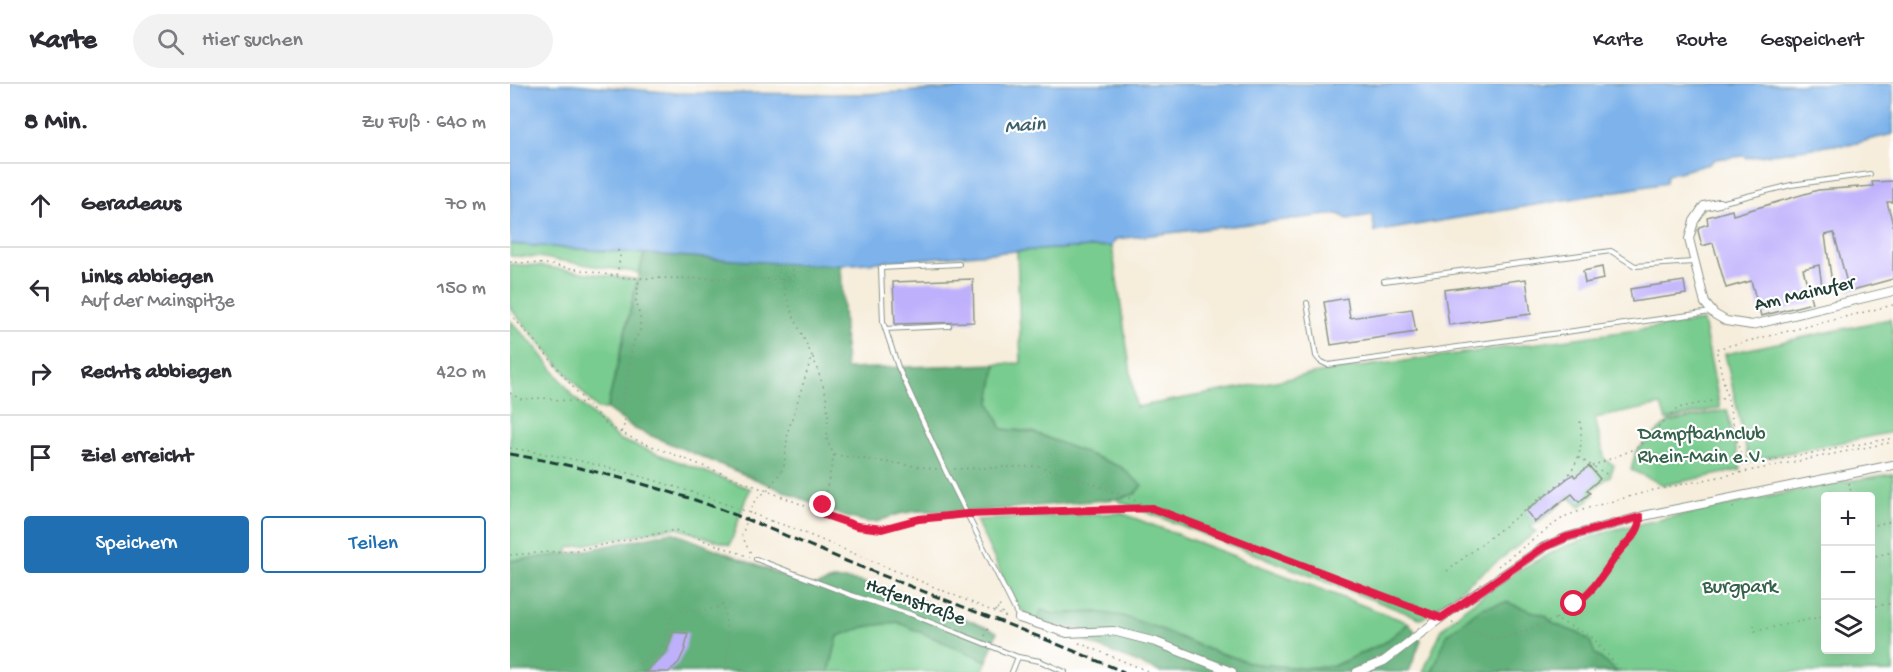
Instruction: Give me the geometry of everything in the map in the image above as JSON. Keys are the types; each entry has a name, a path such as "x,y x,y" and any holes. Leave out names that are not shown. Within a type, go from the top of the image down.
{"street":[{"path":"1712,311 1705,303 1701,293 1689,239 1694,221 1704,206 1719,203"},
{"name":"Am Mainufer","path":"1712,311 1726,321 1752,325 1893,291"},
{"path":"1357,672 1384,661 1441,618 1544,547 1567,537 1640,517 1893,465"},
{"path":"1019,618 1067,633 1113,631 1156,642 1232,672"}],"lane":[{"path":"1719,203 1791,185 1870,174"},
{"path":"1384,281 1611,250 1635,266 1694,262"},
{"path":"958,264 881,268 883,322 898,367 945,470 1019,618"},
{"path":"1307,303 1316,356 1328,365 1712,311"},
{"path":"885,329 949,326"},
{"name":"Hafenstraße","path":"756,559 851,595 910,614 1018,657 1040,661 1065,672"},
{"path":"1012,672 1018,657"}],"path":[{"path":"616,276 620,256 617,248"},
{"path":"510,262 546,264 640,278 781,279 791,278 794,274 792,264"},
{"path":"621,433 625,421 622,406 633,343 640,331 636,300 640,278"},
{"path":"781,279 792,313 826,394 827,441 834,455 823,505 825,515"},
{"path":"1893,305 1716,349 1743,466 1893,438"},
{"path":"510,314 608,426 689,462 768,490 825,515 857,526 882,529 919,519 967,514 1152,508"},
{"path":"756,559 748,549 742,535 752,505 768,490 784,467 788,431 812,356"},
{"path":"510,393 520,399 543,398 586,403"},
{"path":"1592,466 1635,449 1678,408 1727,398"},
{"path":"613,399 622,406"},
{"path":"1447,571 1566,478 1574,469 1582,437 1580,420"},
{"path":"1637,494 1893,442"},
{"path":"510,448 598,465 651,479 731,506 790,527 1009,618 997,608 995,611"},
{"path":"834,455 945,470 1038,466 1076,477 1492,639 1514,635 1555,619 1585,597 1637,532 1640,517"},
{"path":"1578,458 1610,476"},
{"path":"1847,473 1851,492"},
{"path":"1875,525 1893,521"},
{"path":"510,555 577,550 675,530 756,559"},
{"path":"1875,556 1893,552"},
{"path":"1875,606 1893,603"},
{"path":"638,664 659,651 664,641 668,622 674,614 679,611 716,608 723,604 729,642 725,672"},
{"path":"1754,625 1755,631 1821,617"},
{"path":"1555,619 1591,636 1623,672"},
{"path":"1067,633 1081,644 1150,672"},
{"path":"1594,672 1599,643"}],"green space":[{"path":"510,244 644,254 639,273 537,257 510,256"},
{"path":"1112,246 1136,407 1329,371 1703,321 1720,408 1666,420 1661,405 1595,418 1605,460 1614,465 1610,476 1591,491 1594,495 1580,507 1570,497 1531,527 1536,532 1422,619 1123,503 1116,499 1135,494 1033,432 1002,429 990,403 996,364 1021,363 1017,251"},
{"path":"644,254 841,265 846,369 996,364 990,403 1002,429 1033,432 1121,467 1142,485 1135,494 1116,499 969,512 917,511 876,522 867,522 846,517 635,429 607,409"},
{"path":"510,264 637,280 607,409 597,409 510,308"},
{"path":"1890,319 1893,332 1893,432 1749,461 1725,354"},
{"path":"510,320 538,350 574,397 618,439 751,489 730,545 677,528 670,528 568,548 568,554 510,561"},
{"name":"Dampfbahnclub Rhein-Main e.V.","path":"1727,410 1741,470 1664,485 1631,470 1636,451 1668,422"},
{"name":"Burgpark","path":"1893,474 1893,672 1423,672 1442,629 1465,608 1519,570 1561,548 1612,530 1829,484"},
{"path":"1121,513 1409,623 1384,643 1333,666 1302,668 1255,664 1207,649 1155,627 1096,612 1054,614 1042,610 1037,620 1034,620 1016,605 976,520"},
{"path":"672,532 812,587 834,580 851,580 893,590 939,607 997,632 987,661 897,622 864,627 838,636 829,672 510,672 510,561 568,554"},
{"path":"1506,602 1546,616 1554,624 1580,634 1590,641 1595,654 1618,672 1432,672 1447,635 1481,608"},
{"path":"1041,610 1054,614 1096,612 1123,616 1207,649 1255,664 1302,668 1334,666 1384,643 1409,623 1421,640 1409,672 1160,672 1089,643 1081,629 1052,625 1037,620"},
{"path":"897,622 987,661 982,672 829,672 838,636 864,627"}],"water":[{"name":"Main","path":"510,84 572,84 677,93 866,94 1034,84 1893,84 1893,134 1849,145 1833,145 1746,158 1745,156 1715,159 1709,164 1667,175 1666,183 1375,232 1372,215 1348,219 1338,214 1116,239 1112,246 841,265 792,264 510,244"}],"building":[{"path":"1893,181 1893,202 1887,202 1893,224 1893,279 1849,291 1834,233 1825,235 1833,290 1823,292 1819,265 1803,269 1812,303 1761,316 1751,281 1726,288 1713,243 1702,246 1698,231 1699,227 1708,224 1707,217 1732,210 1733,215 1818,190 1873,186 1872,182"},
{"path":"1602,267 1604,279 1585,283 1583,271"},
{"path":"973,279 974,322 895,324 893,282"},
{"path":"1526,279 1531,314 1449,325 1444,290"},
{"path":"1684,281 1686,294 1632,302 1630,289"},
{"path":"1347,298 1350,318 1412,309 1416,332 1331,345 1324,302"},
{"path":"1589,466 1600,479 1587,490 1590,493 1579,502 1572,494 1535,522 1526,511 1573,474 1575,477"},
{"path":"673,632 688,633 685,649 679,662 669,672 645,672 666,652"}],"railway":[{"path":"510,454 603,474 695,500 1124,672"}],"route":[{"path":"823,505 825,515 857,526 882,529 919,519 967,514 1152,508 1428,615 1441,618 1544,547 1567,537 1640,517 1639,527 1632,539 1619,552 1603,577 1585,597 1574,604"}]}
